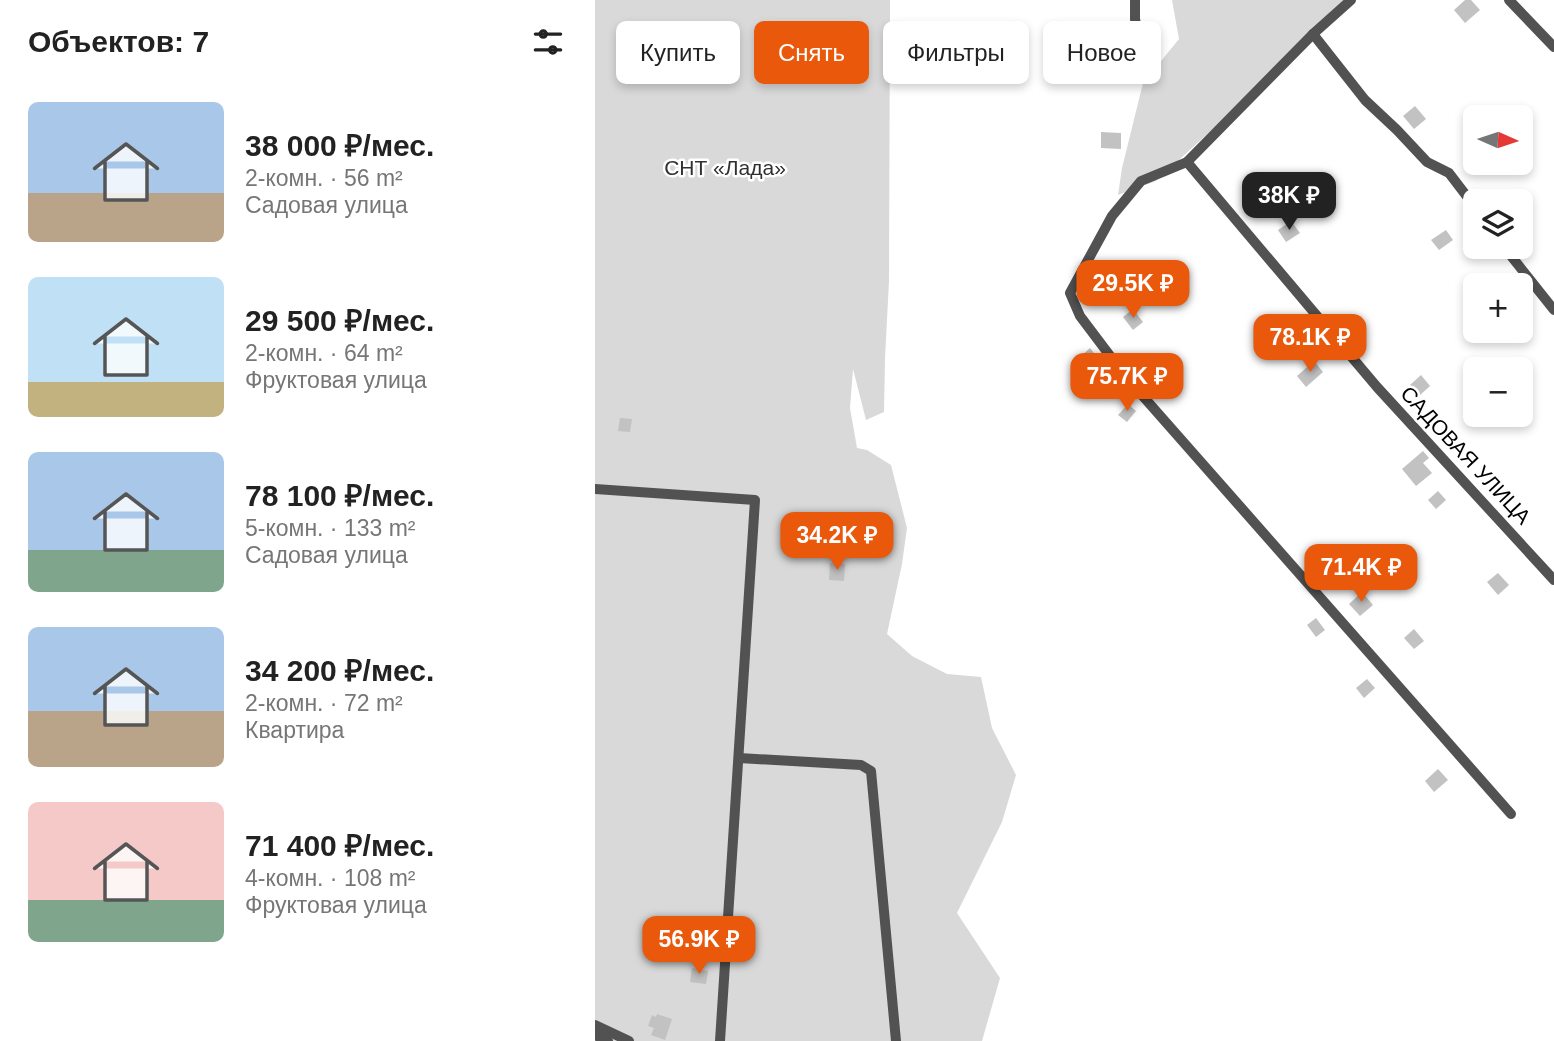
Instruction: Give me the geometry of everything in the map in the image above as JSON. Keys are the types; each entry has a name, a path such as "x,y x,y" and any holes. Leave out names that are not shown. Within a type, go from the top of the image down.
{"street":[{"path":"1135,0 1135,21"},
{"path":"1351,0 1313,34 1187,162 1141,181 1112,216 1070,293 1080,316 1126,377 1511,814"},
{"path":"1509,0 1554,47"},
{"path":"1313,34 1365,100 1427,162 1449,173 1463,191"},
{"name":"САДОВАЯ УЛИЦА","path":"1187,162 1377,387 1554,579"},
{"path":"1514,259 1554,310"},
{"path":"595,489 755,500 720,1041"},
{"path":"739,758 861,765 871,771 895,1041"},
{"path":"595,1025 629,1041"},
{"path":"595,1035 608,1041"}],"green space":[{"name":"СНТ «Лада»","path":"595,0 890,0 890,21 883,21 883,84 890,84 889,281 884,412 866,420 853,369 850,408 857,448 867,450 891,465 907,528 887,634 912,656 947,674 981,677 992,728 1016,775 1002,822 957,913 1000,978 982,1041 595,1041"},
{"path":"1172,0 1353,0 1156,181 1118,195 1143,84 1161,84 1161,61 1179,39"}],"building":[{"path":"1465,0 1471,0 1480,10 1465,23 1454,10"},
{"path":"1415,106 1426,119 1414,129 1403,116"},
{"path":"1101,132 1121,133 1121,149 1101,148"},
{"path":"1291,221 1300,233 1286,242 1278,230"},
{"path":"1446,230 1453,240 1439,250 1431,240"},
{"path":"1133,309 1143,322 1133,330 1123,317"},
{"path":"1090,348 1098,358 1086,367 1079,358"},
{"path":"1314,361 1323,372 1306,387 1297,376"},
{"path":"1421,375 1430,386 1419,396 1410,385"},
{"path":"1128,404 1136,411 1127,422 1118,415"},
{"path":"620,418 632,419 630,432 618,431"},
{"path":"1423,451 1429,458 1423,463 1432,473 1416,486 1402,469"},
{"path":"1438,491 1446,500 1436,509 1428,500"},
{"path":"830,563 845,564 844,581 829,580"},
{"path":"1498,573 1509,585 1498,595 1487,582"},
{"path":"1362,592 1373,605 1360,616 1349,604"},
{"path":"1316,618 1325,630 1316,637 1307,625"},
{"path":"1414,629 1424,641 1414,649 1404,638"},
{"path":"1367,679 1375,688 1364,698 1356,688"},
{"path":"1438,769 1448,780 1434,792 1425,781"},
{"path":"692,968 708,971 706,984 690,982"},
{"path":"657,1014 672,1019 665,1040 651,1035 654,1028 648,1026 652,1015 656,1017"}]}
